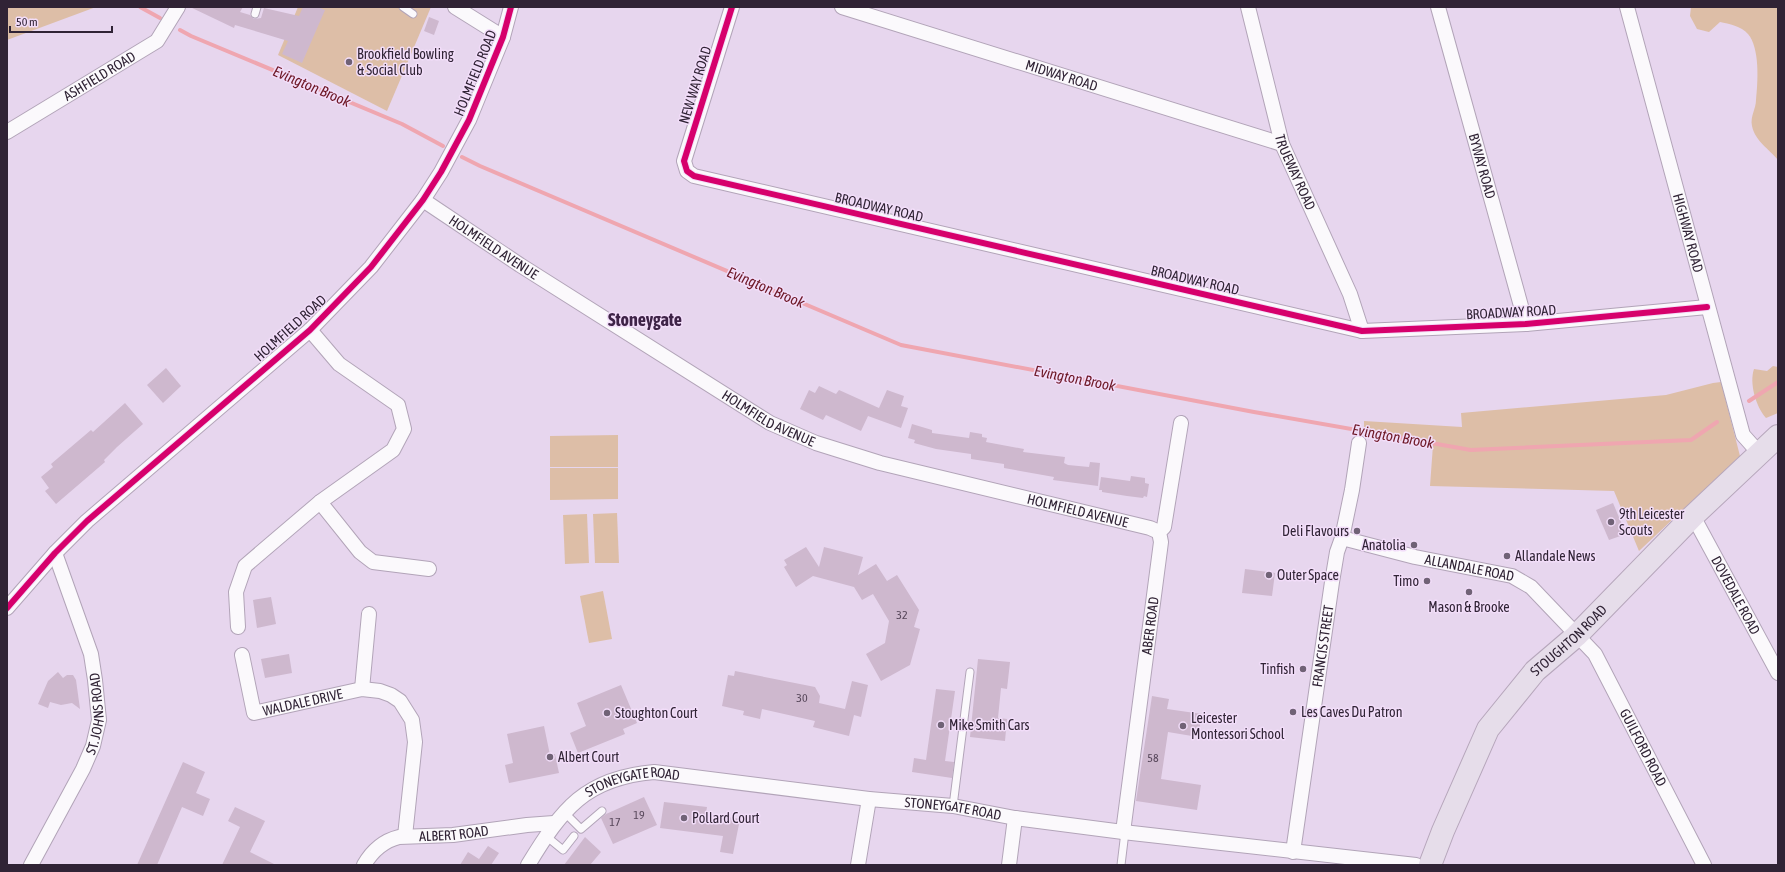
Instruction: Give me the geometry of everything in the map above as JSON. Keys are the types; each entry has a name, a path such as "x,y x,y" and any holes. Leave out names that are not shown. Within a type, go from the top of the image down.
{"highway":[{"name":"STOUGHTON ROAD","path":"1430,865 1443,831 1488,729 1535,671 1576,636 1693,516 1758,453 1778,436"}],"street":[{"name":"ASHFIELD ROAD","path":"7,132 157,41 178,7"},
{"path":"455,7 504,37"},
{"name":"HOLMFIELD ROAD","path":"7,608 55,553 87,521 310,330 371,267 423,200 441,172 469,120 504,37 511,7"},
{"name":"NEW WAY ROAD","path":"686,171 684,161 732,7"},
{"name":"MIDWAY ROAD","path":"842,7 1282,144"},
{"name":"TRUEWAY ROAD","path":"1248,7 1282,144 1350,294 1362,331"},
{"name":"BYWAY ROAD","path":"1438,7 1526,324"},
{"name":"HIGHWAY ROAD","path":"1626,7 1743,435 1758,453"},
{"name":"BROADWAY ROAD","path":"686,171 694,176 1362,331 1526,324 1707,307"},
{"name":"HOLMFIELD AVENUE","path":"423,200 520,265 770,423 816,443 880,463 1150,528 1159,532"},
{"path":"238,627 236,592 245,566 320,502 393,450 404,429 398,405 339,364 310,330"},
{"name":"ABER ROAD","path":"1124,832 1161,542 1159,532 1164,527 1181,423"},
{"name":"FRANCIS STREET","path":"1293,852 1332,582 1337,552 1342,538 1359,443"},
{"path":"320,502 360,552 373,562 429,569"},
{"name":"DOVEDALE ROAD","path":"1693,516 1778,673"},
{"name":"ALLANDALE ROAD","path":"1342,538 1415,557 1512,576 1531,587 1576,636"},
{"name":"ST. JOHNS ROAD","path":"30,865 83,769 93,746 99,720 91,654 55,553"},
{"name":"WALDALE DRIVE","path":"362,689 369,614"},
{"name":"GUILFORD ROAD","path":"1576,636 1595,654 1704,865"},
{"name":"WALDALE DRIVE","path":"242,655 254,713 362,689 380,691 391,695 400,701 412,720 415,742 405,836"},
{"name":"STONEYGATE ROAD","path":"528,865 554,823 564,812 585,794 618,777 654,772 869,799 953,806 1015,818 1124,832 1416,865"},
{"path":"858,865 869,799"},
{"path":"1008,865 1015,818"},
{"name":"ALBERT ROAD","path":"364,865 374,852 385,842 405,836 453,835 554,823"}],"lane":[{"path":"403,7 413,14"},
{"path":"953,806 970,672"},
{"path":"564,812 581,829 602,811"},
{"path":"1121,865 1124,832"},
{"path":"546,836 564,850 574,836"}],"shaded area":[{"path":"7,7 96,7 7,40"},
{"name":"Brookfield Bowling & Social Club","path":"298,7 431,7 387,111 278,55"},
{"path":"1691,7 1778,7 1778,160 1759,140 1752,126 1756,103 1758,75 1755,48 1752,40 1742,29 1720,22 1709,32 1697,29 1690,16"},
{"path":"1773,366 1778,367 1778,413 1766,418 1756,401 1752,381 1754,369 1767,371"},
{"path":"1721,382 1740,456 1639,551 1614,491 1430,486 1433,445 1364,436 1364,421 1462,427 1461,413 1666,395"},
{"path":"618,435 618,467 550,467 550,436"},
{"path":"550,468 618,468 618,499 550,500"},
{"path":"617,513 619,563 595,563 593,514"},
{"path":"587,514 589,563 565,564 563,515"},
{"path":"603,591 612,639 589,643 580,596"}],"building":[{"path":"190,7 243,7 240,12 250,15 254,19 261,18 264,8 299,16 303,7 318,7 325,10 302,63 282,54 288,41 235,25 234,28"},
{"path":"429,17 439,21 434,35 424,31"},
{"path":"166,368 181,386 163,403 147,385"},
{"path":"819,386 836,394 839,390 879,408 887,390 904,396 901,406 908,408 901,428 868,416 861,431 826,415 823,420 800,409 809,390 815,393"},
{"path":"125,403 143,424 104,460 105,462 56,504 45,491 49,488 41,477 53,467 51,464 91,430 93,432"},
{"path":"912,424 932,430 932,433 969,438 970,432 982,434 982,437 987,438 986,442 1024,449 1023,452 1065,457 1064,463 1068,465 1089,467 1090,462 1100,463 1098,486 1053,480 1054,477 1004,468 1004,464 971,459 971,454 936,449 914,443 915,440 908,438"},
{"path":"1131,476 1145,478 1145,483 1149,484 1147,497 1127,496 1102,492 1102,490 1099,490 1101,477 1130,481"},
{"name":"9th Leicester Scouts","path":"1613,503 1626,534 1609,540 1596,510"},
{"path":"806,547 819,567 824,547 863,557 858,575 876,564 887,581 897,575 919,610 914,627 920,629 910,665 881,681 866,654 885,643 889,621 873,594 862,600 854,587 813,576 796,587 784,567 787,565 784,560"},
{"name":"Outer Space","path":"1245,569 1275,573 1272,596 1242,593"},
{"path":"271,597 276,624 257,628 253,600"},
{"path":"289,654 292,673 265,678 261,659"},
{"path":"978,659 1010,662 1007,689 1001,688 998,718 1007,719 1005,741 970,737"},
{"path":"735,671 815,687 820,696 819,703 845,709 852,681 868,685 861,717 854,715 849,736 813,727 815,721 762,709 760,719 743,715 744,711 722,706 728,675 734,676"},
{"path":"58,672 63,678 67,675 73,675 76,680 80,709 72,703 61,705 50,702 48,708 38,704 48,681"},
{"name":"Stoughton Court","path":"621,685 637,723 623,729 625,734 578,753 570,733 586,726 577,703"},
{"name":"Mike Smith Cars","path":"936,689 955,691 945,761 954,762 952,778 912,772 914,758 926,760"},
{"path":"1152,696 1169,699 1167,709 1202,714 1198,737 1168,732 1161,779 1201,785 1197,810 1136,801"},
{"name":"Albert Court","path":"544,726 550,755 555,754 559,773 509,783 505,765 513,763 507,734"},
{"path":"183,762 205,772 196,793 210,799 203,816 182,807 157,865 137,865"},
{"path":"644,797 657,825 613,844 601,818 606,814"},
{"path":"664,802 707,807 706,813 740,819 733,854 720,852 723,836 660,828"},
{"path":"235,807 265,821 250,852 276,865 222,865 240,827 228,821"},
{"path":"585,837 601,852 590,865 564,865"},
{"path":"488,846 499,853 491,865 460,865 468,852 479,859"}],"waterway":[{"name":"Evington Brook","path":"140,7 160,18"},
{"name":"Evington Brook","path":"180,30 191,36 402,124 443,146"},
{"name":"Evington Brook","path":"462,157 901,345 1254,412 1471,450 1691,440 1717,422"},
{"name":"Evington Brook","path":"1749,401 1778,382"}],"cycle path":[{"path":"7,608 55,553 87,521 310,330 371,267 423,200 441,172 469,120 503,37 511,7"},
{"path":"732,7 684,161 687,171 694,176 1362,331 1526,324 1707,307"}],"place":[{"name":"Brookfield Bowling & Social Club","path":"349,62"},
{"name":"9th Leicester Scouts","path":"1611,522"},
{"name":"Deli Flavours","path":"1357,531"},
{"name":"Anatolia","path":"1414,545"},
{"name":"Allandale News","path":"1507,556"},
{"name":"Outer Space","path":"1269,575"},
{"name":"Timo","path":"1427,581"},
{"name":"Mason & Brooke","path":"1469,592"},
{"name":"Tinfish","path":"1303,669"},
{"name":"Les Caves Du Patron","path":"1293,712"},
{"name":"Stoughton Court","path":"607,713"},
{"name":"Mike Smith Cars","path":"941,725"},
{"name":"Leicester Montessori School","path":"1183,726"},
{"name":"Albert Court","path":"550,757"},
{"name":"Pollard Court","path":"684,818"}],"district":[{"name":"Stoneygate","path":"645,319"}]}
